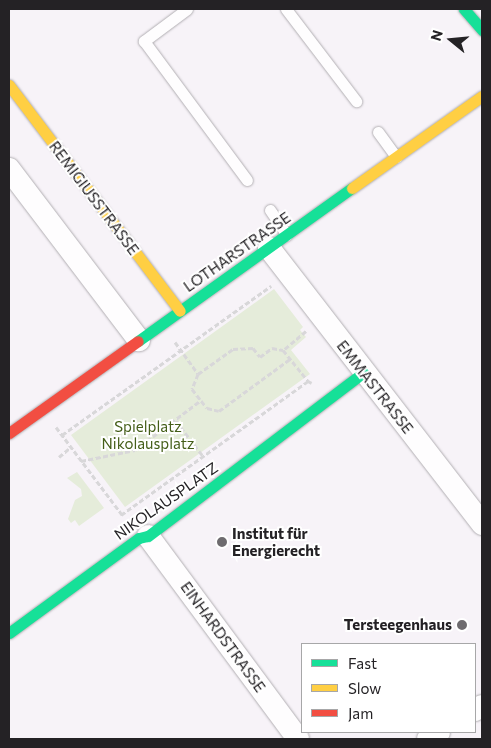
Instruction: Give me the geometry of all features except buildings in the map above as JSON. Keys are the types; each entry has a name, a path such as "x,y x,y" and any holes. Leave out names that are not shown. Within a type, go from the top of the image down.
{"street":[{"path":"464,9 482,30"},
{"name":"REMIGIUSSTRASSE","path":"9,85 180,311"},
{"name":"LOTHARSTRASSE","path":"9,433 482,96"},
{"path":"9,169 139,340"},
{"name":"EMMASTRASSE","path":"263,252 363,372 482,524"},
{"name":"NIKOLAUSPLATZ","path":"9,633 143,537 363,372"},
{"name":"EINHARDSTRASSE","path":"143,537 298,739"}],"lane":[{"path":"187,9 144,41 247,180"},
{"path":"286,9 356,101"},
{"path":"378,132 397,157"},
{"path":"270,210 287,235"}],"path":[{"path":"62,435 274,284 270,276"},
{"path":"283,350 304,333"},
{"path":"290,359 219,411 207,408 192,389 198,374 233,349 252,348 260,357 272,348 283,350 308,381 315,385"},
{"path":"185,356 198,374"},
{"path":"121,515 308,381"},
{"path":"81,461 135,450 176,421 201,400"},
{"path":"42,409 121,515 143,537"},
{"path":"176,421 203,456"},
{"path":"58,457 71,447"}],"green space":[{"name":"Spielplatz Nikolausplatz","path":"274,289 303,327 300,330 306,337 291,350 310,374 125,507 71,435"},
{"path":"77,472 104,508 79,526 75,520 71,523 68,519 75,500 82,496 81,489 67,478"}],"traffic: fast":[{"path":"464,9 482,30"},
{"path":"138,341 352,188"},
{"path":"9,633 139,538 148,536 363,373"}],"traffic: slow":[{"path":"9,85 180,311"},
{"path":"352,188 482,96"}],"traffic: jam":[{"path":"9,433 138,341"}],"place":[{"name":"Institut für Energierecht","path":"222,542"},
{"name":"Tersteegenhaus","path":"462,625"}]}
